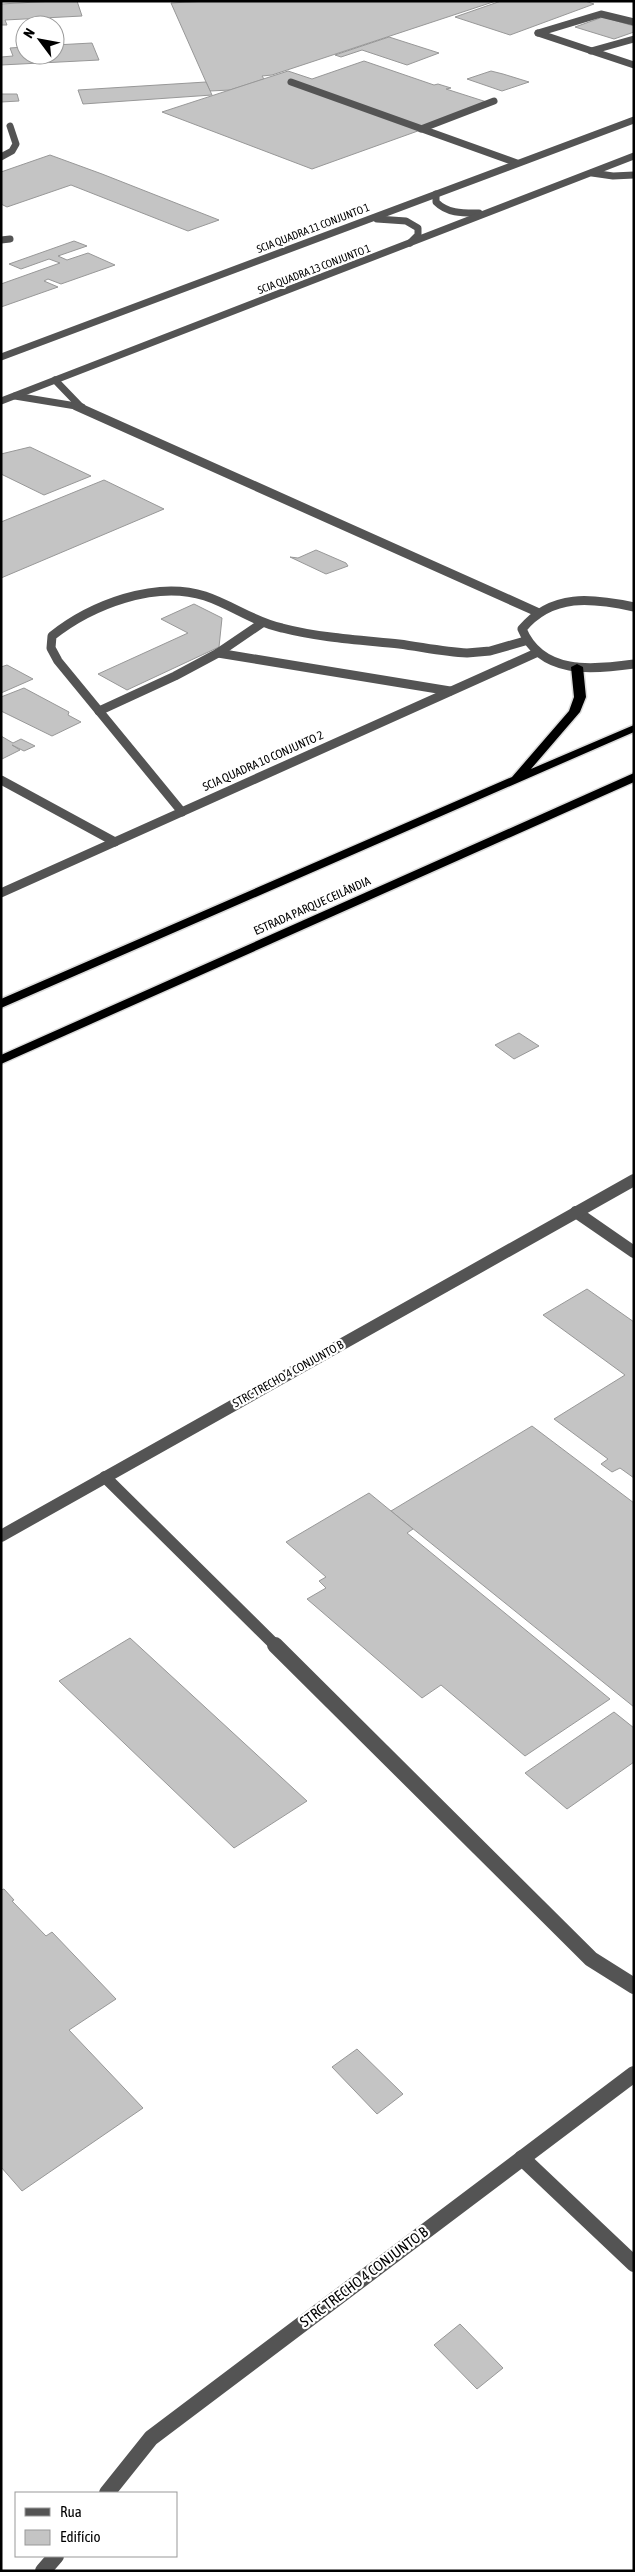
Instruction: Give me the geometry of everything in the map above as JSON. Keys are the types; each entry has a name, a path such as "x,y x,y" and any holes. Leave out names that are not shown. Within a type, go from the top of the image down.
{"highway":[{"path":"515,779 574,712 580,697 577,667"},
{"path":"1,1004 634,728"},
{"name":"ESTRADA PARQUE CEILÂNDIA","path":"1,1060 634,777"}],"street":[{"path":"634,22 601,14 538,32 634,65"},
{"path":"591,50 634,39"},
{"path":"292,82 518,163"},
{"path":"421,128 494,101"},
{"name":"SCIA QUADRA 11 CONJUNTO 1","path":"3,355 634,120"},
{"path":"1,157 12,151 16,144 10,126"},
{"name":"SCIA QUADRA 13 CONJUNTO 1","path":"1,401 634,156"},
{"path":"592,173 613,176 634,174"},
{"path":"436,194 436,202 440,207 464,213 486,214"},
{"path":"369,219 406,221 418,228 418,235 410,243"},
{"path":"1,240 10,239"},
{"path":"55,380 82,407"},
{"path":"15,396 82,407 537,612"},
{"path":"182,812 58,661 51,648 52,636 64,625 131,596 161,591 198,594 262,623 316,634 483,653 525,641"},
{"path":"634,606 611,601 576,600 559,603 529,617 522,629 525,641 536,653 555,662 577,667 608,669 634,664"},
{"path":"99,710 175,676 218,653 262,623"},
{"path":"218,653 450,690"},
{"name":"SCIA QUADRA 10 CONJUNTO 2","path":"1,893 536,653"},
{"path":"1,780 116,842"},
{"name":"STRC TRECHO 4 CONJUNTO B","path":"1,1536 634,1180"},
{"path":"576,1212 634,1252"},
{"path":"105,1477 591,1960 634,1986"},
{"name":"STRC TRECHO 4 CONJUNTO B","path":"108,2492 152,2438 634,2074"},
{"path":"522,2158 632,2260"},
{"path":"43,2571 55,2557"}],"building":[{"path":"77,1 82,16 15,15 15,19 5,20 7,25 1,25 1,4"},
{"path":"207,1 496,1 272,75 262,76 264,79 230,90 210,91 171,3"},
{"path":"501,1 585,1 594,4 510,35 455,17"},
{"path":"603,17 634,26 634,32 614,39 575,27"},
{"path":"389,37 439,53 407,65 362,50 341,57 335,55"},
{"path":"92,43 99,60 65,62 65,44"},
{"path":"10,48 15,48 15,64 1,65 1,57 13,56"},
{"path":"364,61 434,85 438,84 451,88 446,89 493,104 312,169 162,112 288,71 312,79"},
{"path":"491,71 529,82 502,91 467,79"},
{"path":"206,82 212,95 83,104 78,90"},
{"path":"1,94 17,94 19,101 1,102"},
{"path":"50,155 219,220 188,231 71,185 7,207 1,204 1,172"},
{"path":"74,241 87,246 58,256 67,260 88,253 115,265 61,284 48,279 44,281 58,287 1,307 1,284 60,263 49,259 21,269 9,264"},
{"path":"30,447 91,476 44,495 1,474 1,454"},
{"path":"104,480 164,509 1,578 1,522"},
{"path":"316,550 346,563 348,566 326,574 290,557 298,558"},
{"path":"194,604 222,618 219,647 127,690 98,674 188,633 161,619"},
{"path":"7,665 33,679 1,693 1,667"},
{"path":"24,688 69,712 68,715 81,722 52,736 1,711 1,697"},
{"path":"1,736 13,743 21,739 35,746 24,751 12,745 20,750 2,759"},
{"path":"519,1033 539,1046 514,1059 495,1045"},
{"path":"587,1289 634,1322 634,1478 620,1468 612,1472 601,1464 608,1459 554,1419 625,1375 543,1315"},
{"path":"532,1426 634,1503 634,1707 391,1511"},
{"path":"369,1493 413,1529 407,1533 610,1699 525,1756 441,1685 422,1698 307,1599 326,1588 319,1581 326,1577 286,1542"},
{"path":"130,1638 307,1801 234,1848 59,1681"},
{"path":"614,1712 634,1728 634,1762 567,1809 525,1773"},
{"path":"4,1889 14,1900 12,1901 46,1936 52,1932 116,1999 69,2030 143,2108 22,2191 1,2167 1,1890"},
{"path":"357,2049 403,2094 377,2114 332,2067"},
{"path":"460,2324 503,2368 477,2389 434,2345"}]}
